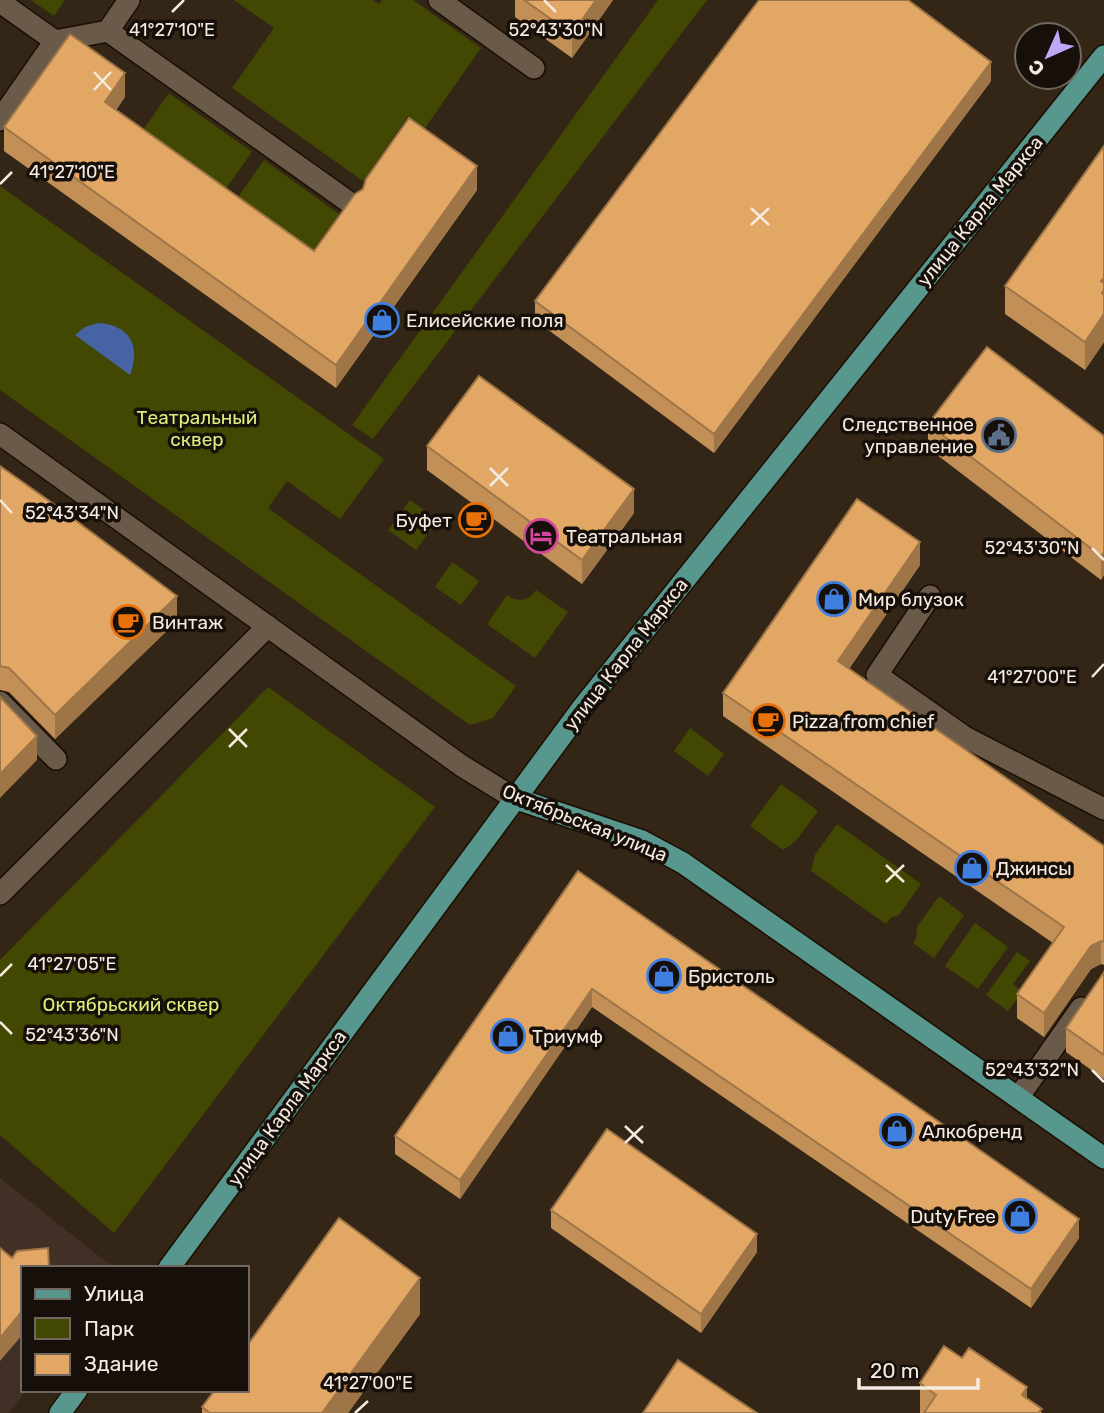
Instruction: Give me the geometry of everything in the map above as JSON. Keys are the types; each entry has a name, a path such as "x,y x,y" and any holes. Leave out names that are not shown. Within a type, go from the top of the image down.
{"main road":[{"name":"улица Карла Маркса","path":"170,1266 583,707 1104,56"},
{"name":"Октябрьская улица","path":"513,799 642,841 683,863 1104,1158"},
{"path":"61,1413 76,1392"}],"street":[{"path":"0,120 55,41 108,31 129,0"},
{"path":"439,0 534,68"},
{"path":"0,2 55,41"},
{"path":"108,31 353,205"},
{"name":"Октябрьская улица","path":"0,434 462,766 513,799"},
{"path":"930,596 877,675 965,737 1104,808"},
{"path":"0,894 268,626"},
{"path":"0,702 56,759"},
{"path":"1018,1098 1089,996"}],"shaded area":[{"path":"0,1178 111,1266 21,1266 21,1392 25,1392 9,1413 0,1413"}],"green space":[{"path":"31,0 65,0 54,16"},
{"path":"234,0 373,0 379,4 382,0 413,0 481,48 425,128 408,116 363,181 232,88 274,28"},
{"path":"658,0 707,0 373,439 352,425"},
{"path":"169,93 252,152 217,201 134,143"},
{"path":"264,160 339,214 304,263 229,210"},
{"name":"Театральный сквер","path":"0,186 384,459 340,519 287,481 268,508 516,686 493,718 470,725 0,390"},
{"path":"410,500 438,520 416,550 388,530"},
{"path":"452,562 479,581 461,605 435,587"},
{"path":"536,590 568,612 535,658 487,624 507,595 523,600"},
{"name":"Октябрьский сквер","path":"268,687 435,807 114,1233 0,1135 0,960"},
{"path":"690,728 724,754 708,776 674,751"},
{"path":"781,784 818,811 795,842 783,850 750,826"},
{"path":"837,824 921,884 899,915 890,918 886,924 811,871 815,855"},
{"path":"939,896 964,915 934,958 913,943 917,927"},
{"path":"975,923 1008,947 978,989 945,966"},
{"path":"1017,952 1030,961 1013,984 1022,992 1008,1011 986,995"}],"water":[{"path":"98,323 118,328 130,339 134,355 130,375 75,335 85,327"}],"building":[{"path":"524,0 596,0 572,34"},
{"path":"759,0 908,0 991,62 714,434 535,301"},
{"path":"70,34 125,73 105,102 314,251 355,194 363,189 366,179 409,118 477,166 336,365 4,127"},
{"path":"1104,146 1104,278 1101,281 1104,283 1104,314 1085,342 1005,286"},
{"path":"987,347 1104,436 1104,552 1101,556 928,424"},
{"path":"479,376 634,489 582,560 427,446"},
{"path":"0,466 177,596 55,715 9,668 0,666"},
{"path":"857,499 920,542 838,661 1104,846 1104,942 1091,946 1044,1013 1017,994 1064,927 723,693"},
{"path":"0,697 37,736 0,774"},
{"path":"578,871 1079,1219 1031,1289 592,989 460,1180 395,1136"},
{"path":"1104,972 1104,1055 1066,1028"},
{"path":"607,1129 757,1234 701,1314 551,1210"},
{"path":"339,1218 420,1278 322,1413 210,1413 202,1407 213,1392 248,1392 248,1345"},
{"path":"0,1248 12,1258 17,1251 48,1248 49,1266 21,1266 21,1312 0,1338"},
{"path":"944,1346 962,1358 969,1348 1027,1387 1022,1395 1042,1409 1038,1413 924,1413 936,1395 920,1383"},
{"path":"678,1360 757,1413 643,1413"}],"place":[{"name":"Елисейские поля","path":"382,320"},
{"name":"Следственное управление","path":"999,435"},
{"name":"Буфет","path":"476,520"},
{"name":"Театральная","path":"541,536"},
{"name":"Мир блузок","path":"834,599"},
{"name":"Винтаж","path":"128,622"},
{"name":"Pizza from chief","path":"768,721"},
{"name":"Джинсы","path":"972,868"},
{"name":"Бристоль","path":"664,976"},
{"name":"Триумф","path":"508,1036"},
{"name":"Алкобренд","path":"897,1131"},
{"name":"Duty Free","path":"1020,1216"}]}
